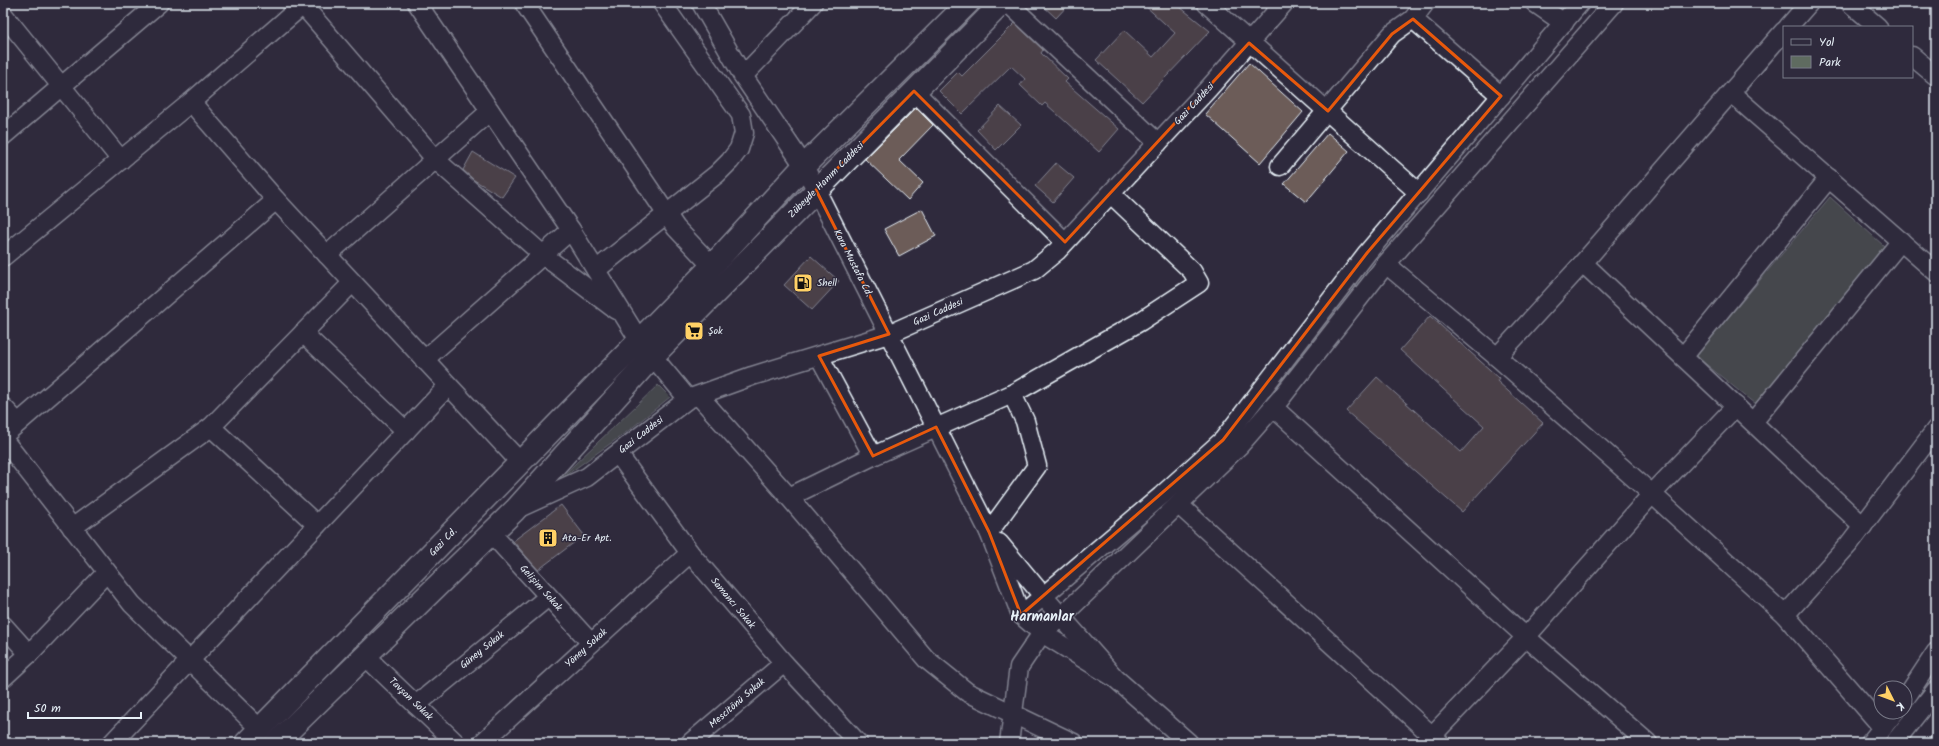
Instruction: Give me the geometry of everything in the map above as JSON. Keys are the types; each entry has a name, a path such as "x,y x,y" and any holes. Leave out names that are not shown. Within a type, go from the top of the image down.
{"main road":[{"path":"276,743 515,510 712,266 804,166 968,3"},
{"name":"Zübeyde Hanım Caddesi","path":"645,349 816,190 1002,3"},
{"name":"Gazi Cd.","path":"253,736 520,462 645,349"}],"street":[{"path":"3,9 10,3"},
{"path":"3,136 159,3"},
{"path":"416,3 571,230 645,349 789,498 926,659 967,692 1074,743"},
{"path":"524,3 668,214 676,228 712,266"},
{"path":"596,270 717,174 730,161 738,149 744,133 741,115 662,3"},
{"name":"Kara Mustafa Cd.","path":"701,3 743,76 804,166 989,532"},
{"path":"743,76 813,3"},
{"path":"1008,3 1158,143"},
{"path":"1206,3 1249,43 1328,111 1419,193"},
{"name":"Gazi Caddesi","path":"515,510 588,477 693,397 752,376 889,334 1034,270 1066,242 1158,143 1284,3"},
{"path":"1280,166 1392,34 1413,19 1425,3"},
{"path":"1535,3 1564,22"},
{"path":"1021,615 1162,496 1223,440 1367,254 1580,3"},
{"path":"1009,743 1019,666 1042,633 1061,617 1179,505 1239,446 1273,407 1386,264 1614,3"},
{"path":"1789,26 1809,3"},
{"path":"1850,3 1877,26"},
{"path":"3,257 191,102 303,4 436,160 543,255 624,315"},
{"path":"3,14 121,160"},
{"path":"1413,19 1501,96"},
{"path":"1497,357 1583,263 1783,33"},
{"path":"1913,57 1936,76"},
{"path":"914,91 1066,242"},
{"path":"1731,92 1936,272"},
{"path":"191,102 276,200 520,462"},
{"path":"327,255 490,111"},
{"path":"1683,357 1829,178"},
{"path":"789,498 873,456 1012,394 1141,322 1199,283 1192,271 1110,194"},
{"path":"253,736 190,661 132,604 3,438 276,200"},
{"path":"424,360 571,230"},
{"path":"1753,422 1901,241"},
{"path":"1583,263 1863,526"},
{"path":"1386,264 1497,357 1652,494 1785,615 1883,728"},
{"path":"72,528 211,427 352,283"},
{"path":"303,333 406,431"},
{"path":"819,356 873,456"},
{"path":"112,743 448,386"},
{"path":"989,532 1037,466 1025,421 1012,394"},
{"path":"1179,505 1432,741 1652,494 1736,406"},
{"path":"3,407 18,424"},
{"path":"1273,407 1526,637 1648,743"},
{"path":"211,427 318,525"},
{"path":"1785,615 1849,544 1936,430"},
{"name":"Samancı Sokak","path":"618,454 690,553 784,663 858,743"},
{"path":"989,532 1042,596 1115,678 1189,743"},
{"path":"989,532 1021,615 1042,633 1115,678"},
{"name":"Gelişim Sokak","path":"491,533 591,644"},
{"name":"Yöney Sokak","path":"482,743 690,553"},
{"path":"3,678 29,654 107,572"},
{"name":"Güney Sokak","path":"416,704 548,597"},
{"path":"3,625 29,654"},
{"path":"1913,688 1936,652"},
{"name":"Tavşan Sokak","path":"365,656 456,743"},
{"name":"Mescitönü Sokak","path":"690,743 784,663"},
{"path":"1894,743 1935,694"},
{"path":"1870,743 1889,720"}],"highlighted area":[{"path":"1413,19 1501,96 1367,253 1223,440 1021,615 989,532 936,427 873,456 819,356 889,334 816,190 914,91 1065,242 1249,43 1328,111 1392,34"}],"green space":[{"path":"1830,197 1884,246 1755,404 1696,356"},
{"path":"658,385 670,397 628,431 555,483"}],"building":[{"path":"1040,3 1070,3 1056,18"},
{"path":"1142,3 1175,3 1210,31 1142,102 1096,60 1124,30 1153,57 1175,33"},
{"path":"1015,23 1043,50 1041,53 1068,79 1065,82 1119,129 1099,152 1045,103 1042,106 1020,85 1025,79 1011,66 962,114 939,91 958,72 962,76"},
{"path":"1249,63 1303,112 1260,163 1205,114"},
{"path":"1000,106 1021,125 996,150 977,130"},
{"path":"916,108 933,125 899,160 923,183 908,200 865,159"},
{"path":"1328,133 1349,151 1306,202 1284,184"},
{"path":"473,152 515,178 502,197 474,180 463,170"},
{"path":"1056,163 1074,178 1053,202 1035,186"},
{"path":"922,209 936,236 899,256 884,229"},
{"path":"811,256 839,281 812,310 784,285"},
{"path":"1430,316 1499,378 1497,381 1543,423 1462,512 1346,411 1377,377 1461,452 1484,426 1400,350"},
{"name":"Ata-Er Apt.","path":"561,505 584,535 538,570 513,541"}],"place":[{"name":"Shell","path":"803,283"},
{"name":"Şok","path":"694,331"},
{"name":"Ata-Er Apt.","path":"548,538"}],"district":[{"name":"Harmanlar","path":"1042,617"}]}
